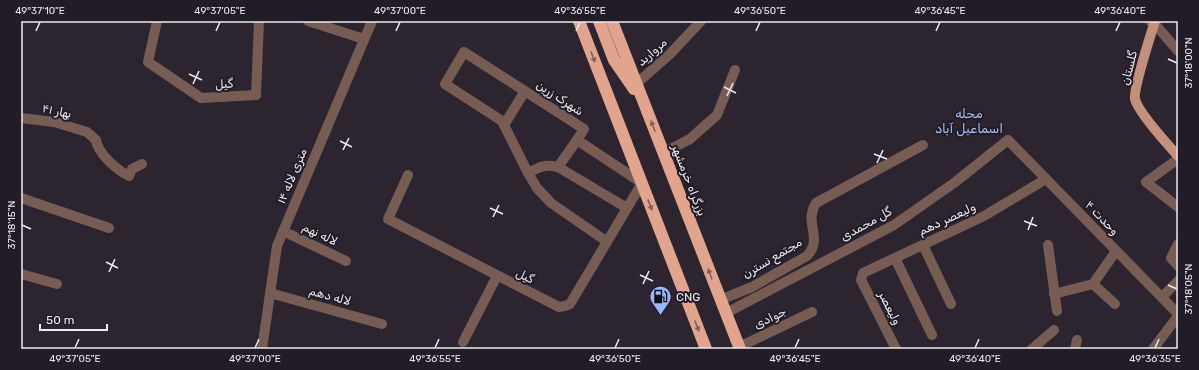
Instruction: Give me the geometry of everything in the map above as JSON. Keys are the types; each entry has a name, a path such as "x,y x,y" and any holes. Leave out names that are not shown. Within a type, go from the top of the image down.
{"highway":[{"path":"599,21 614,60 644,103"},
{"name":"بزرگراه خرمشهر","path":"612,21 739,348"},
{"path":"582,22 706,349"}],"main road":[{"name":"گلستان","path":"1153,22 1135,99 1141,112 1178,158"}],"street":[{"name":"گیل","path":"157,21 148,62 201,98 256,95 260,21"},
{"path":"308,21 364,39"},
{"name":"۱۴ متری لاله","path":"262,349 277,246 372,21"},
{"name":"مروارید","path":"636,84 670,54 701,21"},
{"path":"1153,22 1178,51"},
{"name":"شهرک زرین","path":"504,125 498,118 445,84 464,52 584,129 576,140"},
{"path":"663,153 690,139 717,115 735,70"},
{"path":"525,91 504,125 528,174 537,188 551,203 606,241"},
{"name":"بهار ۴۱","path":"21,118 54,122 87,132 96,140 97,146 120,172 129,176 132,169 142,164"},
{"path":"558,167 576,140 642,183"},
{"name":"وحدت ۴","path":"1008,140 1178,315"},
{"name":"گل محمدی","path":"726,313 894,225 954,183 1008,140"},
{"name":"مجتمع نسترن","path":"720,300 752,287 807,256 813,249 815,241 810,216 816,203 923,145"},
{"path":"1178,158 1146,182 1178,207"},
{"path":"528,174 540,167 549,165 558,167 626,208"},
{"name":"گیل","path":"408,175 388,219 559,307 570,304 606,241 642,183"},
{"name":"ولیعصر دهم","path":"861,280 863,273 984,216 1046,179"},
{"path":"21,198 109,228"},
{"name":"لاله نهم","path":"283,231 346,261"},
{"path":"1178,244 1171,258 1178,266"},
{"path":"923,245 951,304"},
{"path":"1048,245 1057,311"},
{"path":"1054,294 1093,284 1116,251"},
{"path":"895,258 932,335"},
{"path":"21,274 57,284"},
{"path":"463,342 497,276"},
{"name":"ولیعصر","path":"861,280 896,349"},
{"path":"1162,297 1178,281"},
{"path":"1093,284 1116,304"},
{"name":"لاله دهم","path":"270,293 382,324"},
{"name":"جوادی","path":"739,348 812,312"},
{"path":"1153,349 1178,315"},
{"path":"1032,349 1054,330"}],"place":[{"name":"CNG","path":"661,316"}],"district":[{"name":"محله اسماعیل آباد","path":"969,120"}]}
